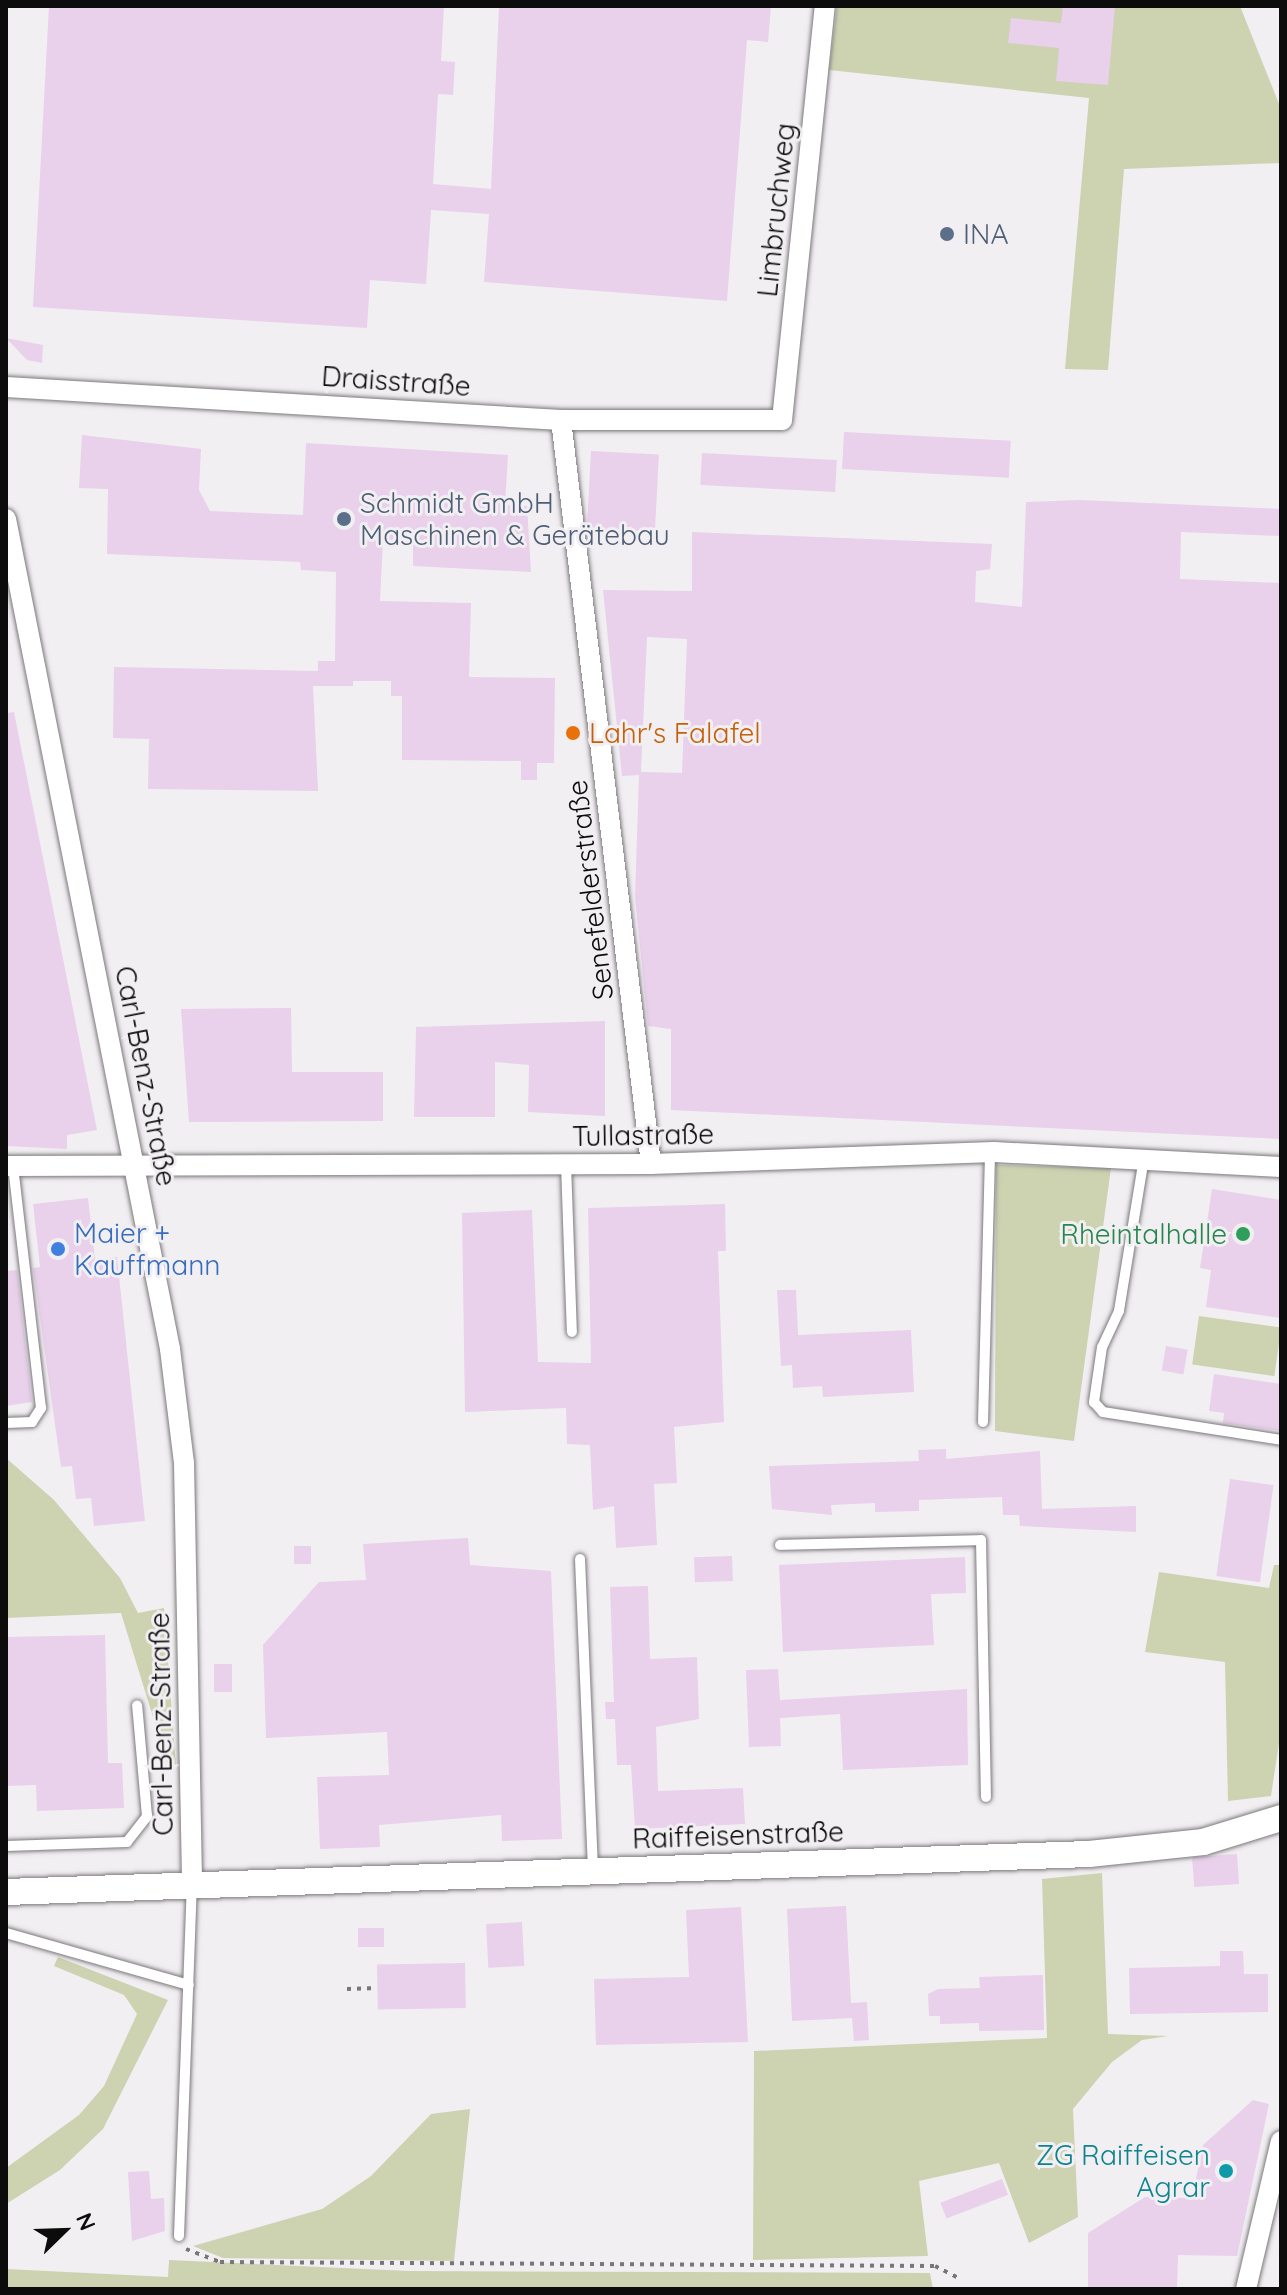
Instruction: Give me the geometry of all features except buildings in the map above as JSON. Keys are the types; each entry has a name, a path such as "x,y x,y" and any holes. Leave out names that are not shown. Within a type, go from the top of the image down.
{"street":[{"name":"Limbruchweg","path":"782,420 825,6"},
{"name":"Draisstraße","path":"6,387 561,420 782,420"},
{"name":"Senefelderstraße","path":"561,420 651,1164"},
{"name":"Carl-Benz-Straße","path":"6,519 135,1164 184,1463 192,1889"},
{"name":"Tullastraße","path":"10,1166 651,1164 990,1152 1145,1156 1281,1167"},
{"name":"Raiffeisenstraße","path":"6,1892 192,1889 1089,1854 1203,1842 1281,1818"},
{"path":"1246,2289 1281,2141"}],"lane":[{"path":"983,1422 990,1152"},
{"path":"1145,1156 1119,1311 1102,1347 1094,1402 1103,1412 1281,1440"},
{"path":"566,1164 572,1332"},
{"path":"6,1423 32,1422 41,1408 10,1166"},
{"path":"780,1545 981,1540 986,1797"},
{"path":"580,1559 593,1871"},
{"path":"6,1846 127,1842 147,1816 137,1705"},
{"path":"179,2236 192,1889"},
{"path":"6,1933 189,1985"}],"path":[{"path":"347,1989 377,1988"},
{"path":"179,2236 190,2256 220,2262 935,2266 959,2278"}],"green space":[{"path":"837,6 1240,6 1281,109 1281,163 1124,169 1108,370 1065,369 1089,98 829,70"},
{"path":"996,1165 1111,1168 1074,1441 995,1431"},
{"path":"1199,1316 1281,1328 1274,1376 1192,1365"},
{"path":"6,1458 54,1500 120,1578 138,1613 164,1608 176,1767 168,1766 121,1613 6,1618"},
{"path":"1274,1565 1281,1565 1281,1730 1271,1796 1228,1801 1225,1662 1145,1652 1159,1572 1269,1588"},
{"path":"1102,1873 1108,2034 1168,2036 1142,2040 1112,2062 1073,2109 1078,2217 1029,2243 999,2163 919,2181 928,2256 753,2260 754,2051 1047,2038 1042,1879"},
{"path":"58,1957 168,2000 103,2129 60,2170 6,2204 6,2168 79,2115 104,2086 137,2014 124,1995 54,1966"},
{"path":"470,2109 454,2261 223,2258 193,2246 322,2209 371,2176 431,2114"},
{"path":"169,2260 409,2271 930,2273 933,2289 6,2289 6,2269 168,2277"}],"place":[{"name":"INA","path":"947,234"},
{"name":"Schmidt GmbH Maschinen & Gerätebau","path":"344,519"},
{"name":"Lahr's Falafel","path":"573,733"},
{"name":"Rheintalhalle","path":"1243,1234"},
{"name":"Maier + Kauffmann","path":"58,1249"},
{"name":"ZG Raiffeisen Agrar","path":"1226,2171"}]}
